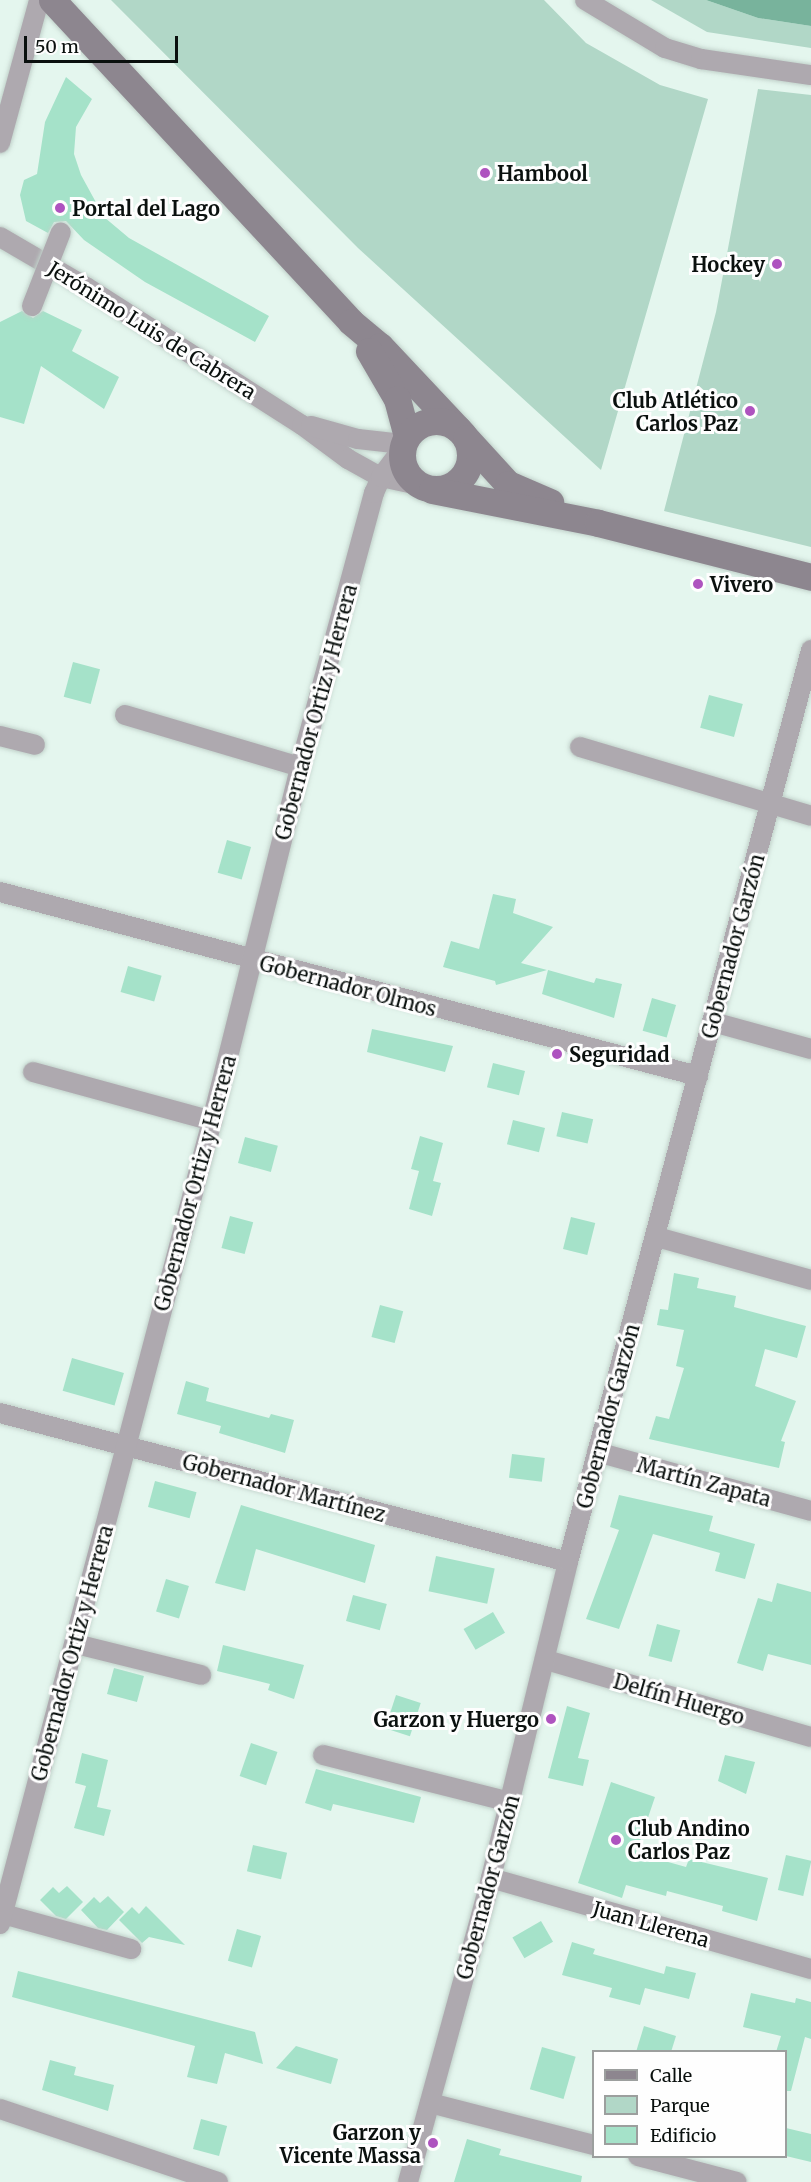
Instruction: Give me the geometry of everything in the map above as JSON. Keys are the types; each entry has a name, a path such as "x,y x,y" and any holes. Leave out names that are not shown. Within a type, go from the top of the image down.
{"main road":[{"path":"52,0 351,322 380,346 508,484 598,523"},
{"path":"351,322 397,399 404,443 405,471 425,488 598,523 811,577"},
{"path":"404,443 428,422 449,423 461,432 471,454 466,473 452,486 425,488"}],"street":[{"path":"0,143 39,0"},
{"path":"585,0 665,48 701,59 811,75"},
{"path":"32,306 61,232"},
{"name":"Jerónimo Luis de Cabrera","path":"0,237 87,287 302,424 348,459 381,477 425,488"},
{"name":"Jerónimo Luis de Cabrera","path":"302,424 358,439 404,443"},
{"name":"Gobernador Ortiz y Herrera","path":"1,1919 212,1121 300,767 381,477 404,443"},
{"name":"Gobernador Garzón","path":"408,2182 491,1878 546,1660 568,1562 657,1238 811,650"},
{"path":"125,715 300,767"},
{"path":"0,736 35,745"},
{"path":"580,747 811,816"},
{"name":"Gobernador Olmos","path":"0,892 252,961 698,1076"},
{"path":"713,1022 811,1049"},
{"path":"33,1072 212,1121"},
{"path":"657,1238 811,1280"},
{"name":"Gobernador Martínez","path":"0,1413 568,1562"},
{"name":"Martín Zapata","path":"597,1452 811,1511"},
{"path":"75,1644 201,1675"},
{"name":"Delfín Huergo","path":"546,1660 811,1737"},
{"path":"323,1755 510,1803"},
{"name":"Juan Llerena","path":"491,1878 811,1969"},
{"path":"1,1919 131,1949"},
{"path":"430,2103 592,2144"},
{"path":"0,2109 218,2182"},
{"path":"642,2158 737,2182"}],"green space":[{"name":"Hambool","path":"111,0 544,0 586,43 660,85 708,99 601,470 358,248"},
{"path":"651,0 706,0 758,18 811,26 811,48 707,32"},
{"name":"Club Atlético Carlos Paz","path":"758,89 811,95 811,547 664,511 716,312"}],"shaded area":[{"path":"706,0 811,0 811,26 758,18"}],"building":[{"name":"Portal del Lago","path":"66,77 92,99 76,127 74,154 81,175 104,217 129,238 269,316 255,342 145,282 84,240 66,221 54,222 48,233 26,221 20,195 24,180 37,174 45,122"},
{"path":"22,311 33,318 43,311 82,330 72,351 119,377 104,409 41,366 24,424 0,417 0,322"},
{"path":"73,662 100,669 91,704 64,697"},
{"path":"709,695 743,704 734,737 700,728"},
{"path":"227,840 251,847 242,880 218,873"},
{"path":"493,894 516,899 513,913 553,927 521,963 547,970 496,985 495,981 443,967 451,941 479,949"},
{"path":"128,966 162,976 154,1002 121,992"},
{"path":"548,970 594,983 596,978 622,984 614,1018 542,994"},
{"path":"652,998 676,1005 667,1038 643,1031"},
{"path":"372,1029 453,1046 445,1072 367,1052"},
{"path":"493,1063 525,1071 519,1095 487,1087"},
{"path":"562,1112 593,1119 588,1144 556,1136"},
{"path":"513,1120 545,1128 539,1152 507,1144"},
{"path":"420,1136 443,1143 433,1181 441,1183 432,1216 409,1209 419,1171 411,1169"},
{"path":"245,1137 278,1146 271,1172 238,1163"},
{"path":"230,1216 253,1222 245,1254 221,1248"},
{"path":"571,1217 595,1223 587,1255 563,1249"},
{"path":"674,1273 699,1278 697,1288 736,1296 734,1307 806,1326 797,1358 765,1349 755,1386 796,1401 781,1441 785,1442 779,1468 649,1439 656,1416 669,1419 684,1368 676,1366 684,1330 657,1325 660,1309 668,1310"},
{"path":"380,1305 403,1311 395,1343 371,1337"},
{"path":"72,1358 124,1373 115,1406 63,1391"},
{"path":"186,1381 209,1388 206,1401 269,1418 271,1414 294,1420 285,1453 219,1433 221,1426 177,1414"},
{"path":"512,1454 545,1458 542,1482 509,1478"},
{"path":"155,1481 197,1492 190,1518 148,1507"},
{"path":"619,1495 713,1516 709,1531 755,1544 745,1579 715,1571 720,1553 653,1534 619,1629 586,1619 619,1530 610,1527"},
{"path":"241,1505 375,1545 365,1583 256,1549 245,1591 215,1583"},
{"path":"436,1556 495,1568 487,1604 429,1591"},
{"path":"166,1579 189,1586 179,1619 156,1612"},
{"path":"777,1583 811,1592 811,1665 768,1654 763,1671 737,1663 758,1598 772,1602"},
{"path":"353,1595 387,1604 380,1630 346,1621"},
{"path":"493,1612 505,1633 476,1650 464,1629"},
{"path":"657,1624 680,1630 672,1662 648,1656"},
{"path":"223,1645 304,1665 294,1699 268,1690 270,1684 217,1671"},
{"path":"114,1668 144,1676 137,1702 107,1694"},
{"path":"396,1695 421,1703 410,1736 385,1728"},
{"path":"567,1706 590,1713 578,1758 589,1760 583,1786 548,1778"},
{"path":"251,1743 277,1752 266,1785 240,1776"},
{"path":"82,1753 108,1760 97,1807 111,1810 104,1836 74,1828 86,1786 75,1783"},
{"path":"725,1755 755,1762 746,1794 718,1781"},
{"path":"316,1769 421,1797 414,1823 333,1804 331,1811 305,1803"},
{"path":"611,1782 655,1797 636,1853 686,1867 689,1859 768,1878 757,1921 722,1911 723,1906 667,1891 666,1896 626,1885 622,1898 578,1883"},
{"path":"253,1845 287,1853 281,1879 247,1871"},
{"path":"786,1855 811,1861 803,1896 778,1890"},
{"path":"67,1886 83,1902 66,1919 56,1916 40,1900 53,1887 59,1893"},
{"path":"108,1896 124,1912 107,1930 98,1928 81,1910 94,1897 100,1903"},
{"path":"146,1906 185,1945 149,1937 142,1943 119,1920 132,1907 139,1914"},
{"path":"541,1921 553,1942 524,1958 512,1938"},
{"path":"237,1929 261,1936 252,1968 228,1961"},
{"path":"572,1942 595,1949 593,1954 664,1974 666,1966 696,1973 689,1999 645,1988 640,2005 609,1997 612,1988 562,1975"},
{"path":"18,1971 255,2032 263,2064 225,2053 217,2084 187,2077 195,2046 12,1997"},
{"path":"751,1993 795,2003 796,1998 811,2002 811,2039 805,2037 791,2091 787,2091 787,2050 777,2050 781,2036 743,2027"},
{"path":"644,2026 676,2036 672,2050 637,2050"},
{"path":"296,2046 338,2059 331,2084 276,2068"},
{"path":"542,2047 576,2057 564,2099 530,2089"},
{"path":"50,2060 76,2067 74,2075 114,2085 108,2111 42,2090"},
{"path":"201,2119 227,2126 219,2156 193,2149"},
{"path":"787,2128 811,2134 811,2162 787,2156"},
{"path":"467,2139 501,2149 499,2155 582,2176 581,2182 454,2182"}],"place":[{"name":"Hambool","path":"485,173"},
{"name":"Portal del Lago","path":"60,208"},
{"name":"Hockey","path":"777,264"},
{"name":"Club Atlético Carlos Paz","path":"750,411"},
{"name":"Vivero","path":"698,584"},
{"name":"Seguridad","path":"557,1054"},
{"name":"Garzon y Huergo","path":"551,1719"},
{"name":"Club Andino Carlos Paz","path":"616,1840"},
{"name":"Garzon y Vicente Massa","path":"433,2143"}]}
